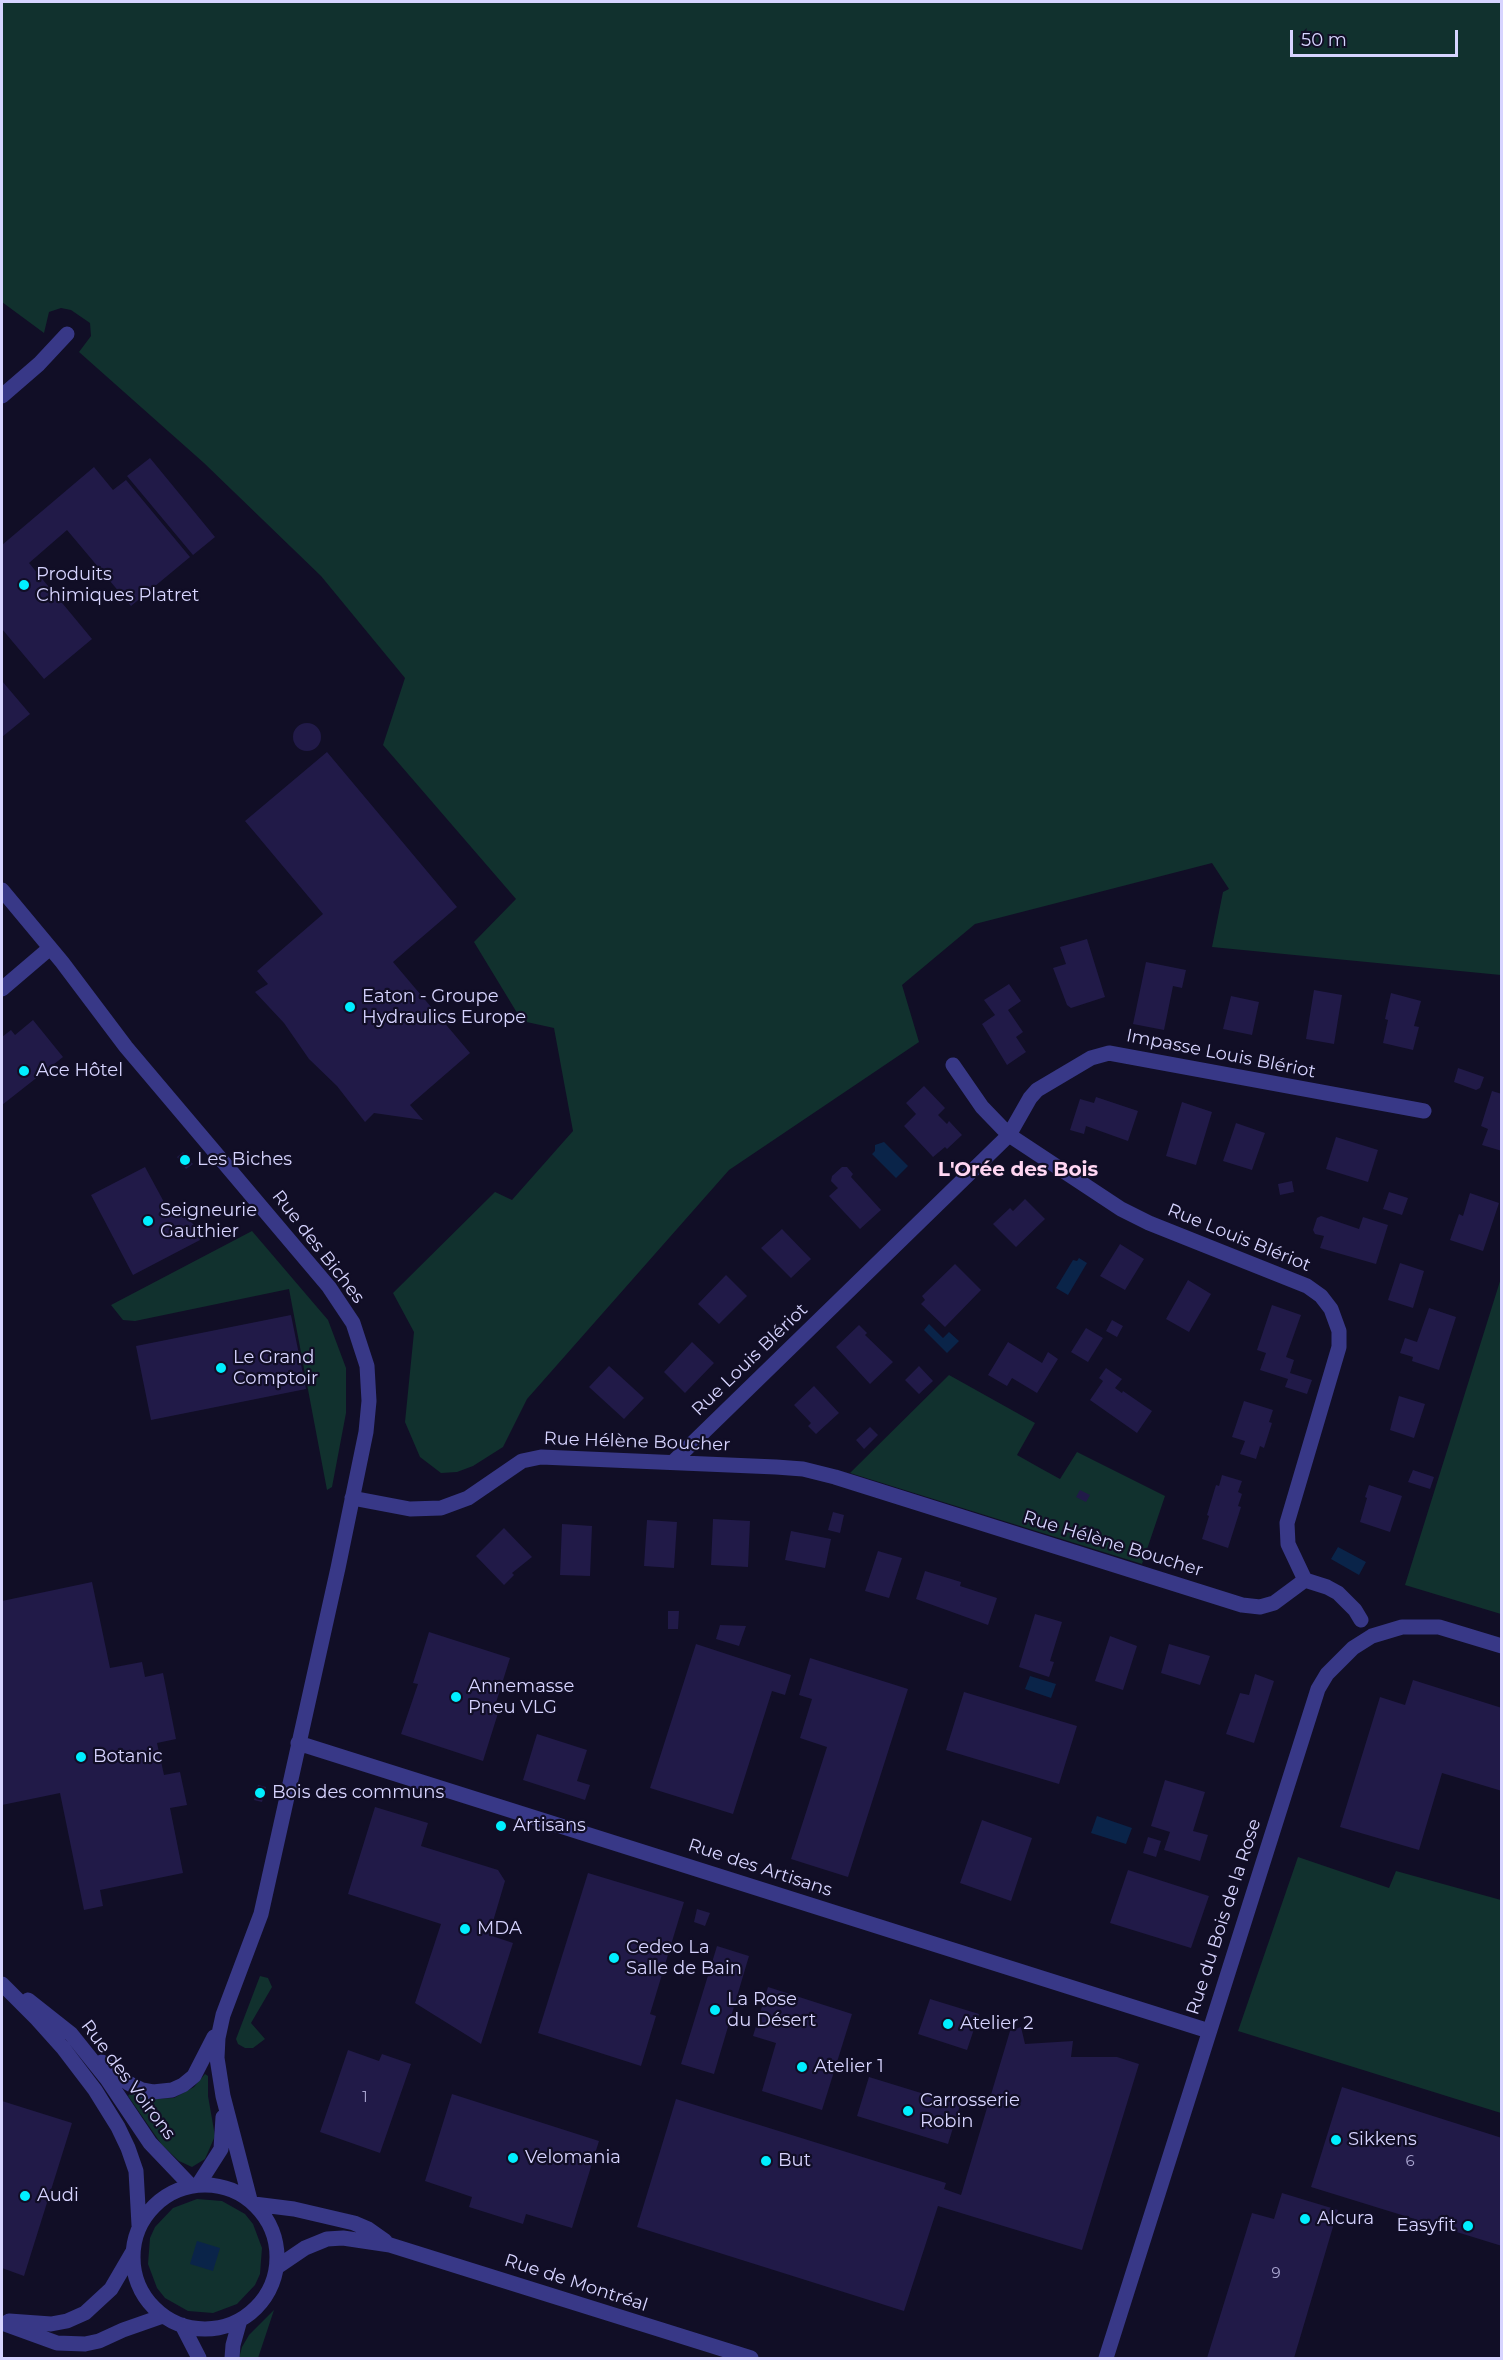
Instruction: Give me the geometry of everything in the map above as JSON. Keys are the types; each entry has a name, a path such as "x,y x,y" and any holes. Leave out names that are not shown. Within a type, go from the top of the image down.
{"street":[{"path":"2,396 39,364 67,334"},
{"name":"Rue des Biches","path":"2,890 126,1047 329,1287 353,1323 364,1355 369,1389 366,1432 352,1498"},
{"path":"2,989 50,948"},
{"name":"Impasse Louis Blériot","path":"1009,1135 1036,1090 1091,1058 1109,1053 1424,1111"},
{"name":"Rue Louis Blériot","path":"953,1065 982,1107 1009,1135 1121,1209 1307,1286 1321,1296 1331,1309 1339,1331 1340,1347 1287,1523 1288,1544 1305,1580"},
{"name":"Rue Louis Blériot","path":"673,1462 1009,1135"},
{"name":"Rue Hélène Boucher","path":"352,1498 410,1509 441,1508 468,1498 515,1464 533,1457 776,1467 825,1474 1249,1606 1260,1607 1274,1603 1305,1580"},
{"path":"81,2045 135,2087 153,2092 166,2091 183,2085 194,2076 202,2063 221,2024 261,1914 352,1498"},
{"path":"1305,1580 1328,1587 1338,1593 1355,1610 1361,1620"},
{"name":"Rue du Bois de la Rose","path":"1106,2358 1311,1706 1327,1674 1353,1648 1372,1636 1402,1627 1438,1627 1502,1646"},
{"name":"Rue des Artisans","path":"298,1743 1209,2031"},
{"name":"Rue des Voirons","path":"2,1983 46,2012 81,2045 150,2143 195,2185"},
{"name":"Rue des Voirons","path":"2,1983 63,2048 95,2090 118,2127 136,2171 140,2225"},
{"path":"221,2024 217,2058 223,2096 252,2202"},
{"path":"195,2185 218,2155 222,2143 223,2096"},
{"path":"2,2322 46,2324 76,2317 92,2308 111,2289 132,2253 140,2225 157,2202 173,2192 195,2185 225,2187 252,2202 262,2212 276,2244 277,2267 264,2298 253,2310 240,2320 211,2329 182,2325 163,2316 148,2302 137,2284 132,2253"},
{"name":"Rue de Montréal","path":"252,2202 354,2223 368,2229 390,2245"},
{"name":"Rue de Montréal","path":"277,2267 305,2248 327,2239 343,2238 390,2245 751,2358"},
{"path":"2,2322 57,2343 85,2344 99,2341 163,2316"},
{"path":"232,2358 240,2320"},
{"path":"182,2325 199,2358"}],"green space":[{"path":"2,2 1501,2 1501,975 1212,947 1223,892 1229,889 1212,863 975,924 902,985 919,1042 729,1170 527,1399 503,1447 473,1466 457,1472 441,1473 420,1457 405,1422 414,1332 393,1293 495,1192 512,1200 573,1131 554,1028 522,1021 474,942 516,899 383,745 405,678 321,576 204,463 79,352 91,336 90,323 71,310 61,308 49,312 44,333 2,302"},
{"path":"252,1231 328,1320 346,1368 346,1413 332,1487 327,1490 289,1289 135,1321 123,1320 111,1305"},
{"path":"1501,1278 1501,1614 1405,1585"},
{"path":"949,1375 1035,1423 1017,1455 1040,1468 1060,1479 1077,1452 1165,1496 1142,1564 850,1473"},
{"path":"1298,1857 1389,1888 1396,1871 1501,1900 1501,2113 1238,2031"},
{"path":"260,1976 268,1978 272,1987 251,2023 265,2039 253,2048 245,2048 238,2044 236,2039"},
{"path":"205,2074 208,2076 208,2096 215,2136 205,2159 192,2167 179,2161 162,2145 128,2096 131,2092 151,2099 174,2098 194,2087"},
{"path":"197,2199 222,2201 245,2214 253,2224 262,2248 260,2274 255,2285 237,2304 213,2313 188,2311 165,2298 157,2288 148,2264 150,2238 155,2227 173,2208"},
{"path":"274,2310 258,2358 239,2358 249,2335"}],"water":[{"path":"884,1142 908,1166 896,1178 872,1154 875,1151 875,1145"},
{"path":"1079,1258 1087,1263 1068,1295 1056,1288 1073,1260 1077,1261"},
{"path":"929,1324 943,1338 949,1332 959,1341 947,1353 924,1330"},
{"path":"1338,1547 1366,1562 1359,1575 1331,1559"},
{"path":"1030,1676 1056,1684 1051,1698 1025,1689"},
{"path":"1097,1816 1132,1828 1126,1844 1091,1833"},
{"path":"197,2241 220,2248 213,2271 190,2264"}],"building":[{"path":"150,458 215,537 193,555 127,476"},
{"name":"Produits Chimiques Platret","path":"94,467 113,490 126,480 190,557 131,606 67,530 29,563 92,639 44,679 2,629 2,545"},
{"path":"2,681 30,714 2,737"},
{"path":"307,723 317,727 321,737 317,747 307,751 297,747 293,737 297,727"},
{"path":"327,752 457,907 393,962 470,1053 410,1105 423,1120 374,1113 365,1122 337,1086 309,1059 284,1023 255,992 268,984 257,971 323,914 245,821"},
{"path":"1087,939 1105,997 1071,1008 1067,1005 1053,968 1066,964 1060,947"},
{"path":"1146,962 1186,970 1182,988 1173,986 1164,1030 1133,1024"},
{"path":"1009,984 1021,1001 1008,1010 1023,1032 1016,1037 1026,1052 1007,1065 982,1024 995,1015 984,1000"},
{"path":"1314,990 1342,995 1334,1044 1306,1039"},
{"path":"1391,993 1421,1001 1414,1026 1419,1027 1413,1050 1383,1043 1388,1020 1385,1019"},
{"path":"1231,996 1259,1002 1252,1035 1223,1029"},
{"name":"Ace Hôtel","path":"33,1020 63,1057 2,1105 2,1037 11,1030 15,1035"},
{"path":"1458,1068 1484,1077 1480,1088 1476,1090 1454,1082"},
{"path":"924,1086 945,1108 938,1115 947,1124 949,1121 962,1135 947,1149 945,1147 933,1157 904,1126 916,1114 906,1103"},
{"path":"1492,1091 1502,1094 1502,1151 1482,1145 1488,1129 1481,1126"},
{"path":"1096,1097 1138,1111 1128,1141 1086,1126 1084,1134 1070,1130 1080,1099 1094,1103"},
{"path":"1182,1102 1212,1112 1196,1165 1166,1156"},
{"path":"1236,1123 1265,1133 1252,1170 1223,1161"},
{"path":"1336,1137 1378,1150 1368,1182 1326,1169"},
{"name":"Les Biches","path":"183,1152 193,1164 186,1169 177,1157"},
{"name":"Seigneurie Gauthier","path":"145,1167 171,1215 183,1208 189,1220 197,1228 196,1233 200,1240 133,1275 91,1195"},
{"path":"842,1167 847,1167 853,1174 851,1177 881,1210 860,1229 829,1196 838,1188 831,1181 832,1176"},
{"path":"1292,1181 1294,1192 1280,1195 1278,1184"},
{"path":"1389,1192 1408,1198 1402,1215 1383,1209"},
{"path":"1470,1193 1499,1203 1483,1251 1450,1240 1459,1214 1463,1216"},
{"path":"1025,1199 1045,1219 1016,1247 993,1224 1010,1208 1013,1211"},
{"path":"1321,1216 1359,1229 1363,1217 1388,1225 1376,1264 1320,1248 1324,1236 1315,1234 1313,1230 1317,1218"},
{"path":"782,1229 811,1259 791,1278 761,1248"},
{"path":"1120,1244 1144,1259 1125,1290 1100,1276"},
{"path":"1400,1263 1424,1271 1413,1308 1388,1300"},
{"path":"955,1264 981,1290 945,1327 921,1304 925,1300 922,1296"},
{"path":"726,1275 747,1296 719,1324 698,1304"},
{"path":"1188,1280 1211,1294 1189,1332 1166,1319"},
{"path":"1272,1305 1301,1315 1286,1357 1294,1360 1290,1373 1312,1380 1307,1394 1285,1387 1288,1379 1260,1370 1266,1353 1257,1350"},
{"path":"1429,1308 1456,1317 1439,1370 1412,1361 1413,1357 1400,1353 1405,1338 1417,1342"},
{"name":"Le Grand Comptoir","path":"291,1315 306,1389 151,1420 136,1346"},
{"path":"1112,1320 1123,1326 1117,1337 1106,1331"},
{"path":"859,1325 867,1333 865,1335 893,1362 870,1384 836,1347"},
{"path":"1086,1328 1103,1338 1088,1362 1071,1352"},
{"path":"692,1342 714,1363 685,1393 664,1372"},
{"path":"1008,1342 1042,1363 1048,1352 1058,1359 1037,1393 1012,1378 1007,1386 988,1375"},
{"path":"609,1366 644,1398 624,1419 589,1387"},
{"path":"919,1366 933,1381 919,1394 905,1380"},
{"path":"1106,1368 1122,1379 1115,1388 1152,1411 1137,1433 1090,1400 1103,1381 1099,1378"},
{"path":"814,1386 839,1413 816,1434 808,1426 811,1423 794,1405"},
{"path":"1399,1396 1425,1404 1414,1438 1390,1430"},
{"path":"1244,1401 1273,1410 1269,1422 1272,1423 1264,1448 1260,1446 1256,1459 1240,1454 1245,1441 1232,1437"},
{"path":"870,1427 878,1435 864,1449 856,1440"},
{"path":"1413,1470 1434,1477 1430,1489 1408,1482"},
{"path":"1222,1475 1242,1481 1238,1492 1242,1494 1238,1506 1241,1507 1228,1548 1202,1539 1216,1485 1219,1486"},
{"path":"1369,1485 1402,1496 1390,1532 1360,1522"},
{"path":"1080,1490 1090,1495 1086,1502 1076,1497"},
{"path":"833,1512 844,1515 840,1533 828,1530"},
{"path":"713,1519 750,1521 748,1567 711,1565"},
{"path":"647,1520 677,1522 674,1568 644,1566"},
{"path":"562,1524 592,1526 590,1576 560,1575"},
{"path":"504,1528 532,1557 512,1573 514,1575 504,1585 476,1556"},
{"path":"791,1531 831,1539 825,1568 785,1560"},
{"path":"878,1551 902,1558 889,1598 865,1591"},
{"path":"925,1571 961,1582 960,1586 997,1598 988,1625 916,1599"},
{"name":"Botanic","path":"92,1582 110,1668 142,1662 145,1677 163,1673 176,1739 157,1743 164,1775 180,1772 187,1805 170,1808 183,1873 100,1890 103,1906 84,1910 60,1793 2,1805 2,1601"},
{"path":"668,1611 679,1611 678,1629 668,1629"},
{"path":"1035,1614 1062,1622 1050,1661 1054,1662 1049,1677 1019,1667"},
{"path":"720,1625 746,1626 739,1646 716,1639"},
{"name":"Annemasse Pneu VLG","path":"429,1632 510,1658 494,1709 499,1710 483,1761 401,1734 418,1684 413,1683"},
{"path":"1110,1636 1137,1646 1123,1690 1095,1681"},
{"path":"696,1644 791,1675 785,1695 772,1691 733,1814 650,1788"},
{"path":"1169,1644 1210,1656 1200,1685 1161,1673"},
{"path":"810,1658 908,1689 848,1877 791,1859 827,1747 800,1738 812,1699 799,1695"},
{"path":"1255,1674 1274,1681 1254,1743 1226,1734 1240,1693 1249,1695"},
{"path":"1413,1680 1502,1708 1502,1791 1442,1773 1419,1850 1340,1827 1380,1697 1405,1705"},
{"path":"964,1692 1077,1726 1059,1784 946,1750"},
{"path":"537,1734 587,1750 577,1781 590,1785 585,1800 523,1780"},
{"path":"1165,1780 1205,1792 1193,1831 1208,1835 1200,1861 1164,1850 1170,1832 1151,1826"},
{"name":"Bois des communs","path":"258,1785 266,1787 262,1802 254,1800"},
{"name":"MDA","path":"375,1807 428,1823 421,1846 498,1870 505,1881 489,1935 513,1943 481,2044 415,2003 441,1924 348,1894"},
{"path":"982,1820 1032,1838 1011,1901 960,1883"},
{"path":"1148,1837 1161,1841 1156,1857 1143,1853"},
{"path":"1128,1870 1209,1896 1191,1948 1110,1923"},
{"name":"Cedeo La Salle de Bain","path":"588,1873 684,1902 650,2014 656,2016 641,2066 538,2033"},
{"path":"697,1909 710,1913 705,1926 694,1922"},
{"name":"La Rose du Désert","path":"717,1946 749,1956 714,2074 681,2064"},
{"name":"Atelier 1","path":"768,1987 852,2014 822,2110 762,2091 776,2043 753,2036"},
{"name":"Atelier 2","path":"930,1999 979,2014 967,2050 918,2034"},
{"name":"But","path":"1021,2027 1025,2044 1073,2041 1071,2057 1117,2057 1139,2064 1082,2250 938,2206 904,2311 637,2227 676,2099 946,2183 944,2189 961,2195 1010,2031"},
{"path":"348,2050 379,2061 382,2054 411,2064 380,2153 320,2132"},
{"name":"Carrosserie Robin","path":"869,2077 960,2105 948,2144 857,2116"},
{"path":"1342,2087 1502,2138 1502,2246 1311,2187"},
{"name":"Velomania","path":"452,2094 599,2141 572,2228 526,2214 523,2224 469,2207 472,2197 425,2181"},
{"name":"Audi","path":"2,2101 72,2123 24,2276 2,2268"},
{"path":"1282,2193 1338,2210 1294,2358 1207,2358 1252,2213 1274,2219"}],"place":[{"name":"Produits Chimiques Platret","path":"24,585"},
{"name":"Eaton - Groupe Hydraulics Europe","path":"350,1007"},
{"name":"Ace Hôtel","path":"24,1071"},
{"name":"Les Biches","path":"185,1160"},
{"name":"Seigneurie Gauthier","path":"148,1221"},
{"name":"Le Grand Comptoir","path":"221,1368"},
{"name":"Annemasse Pneu VLG","path":"456,1697"},
{"name":"Botanic","path":"81,1757"},
{"name":"Bois des communs","path":"260,1793"},
{"name":"Artisans","path":"501,1826"},
{"name":"MDA","path":"465,1929"},
{"name":"Cedeo La Salle de Bain","path":"614,1958"},
{"name":"La Rose du Désert","path":"715,2010"},
{"name":"Atelier 2","path":"948,2024"},
{"name":"Atelier 1","path":"802,2067"},
{"name":"Carrosserie Robin","path":"908,2111"},
{"name":"Sikkens","path":"1336,2140"},
{"name":"Velomania","path":"513,2158"},
{"name":"But","path":"766,2161"},
{"name":"Audi","path":"25,2196"},
{"name":"Alcura","path":"1305,2219"},
{"name":"Easyfit","path":"1468,2226"}],"district":[{"name":"L'Orée des Bois","path":"1018,1170"}]}
